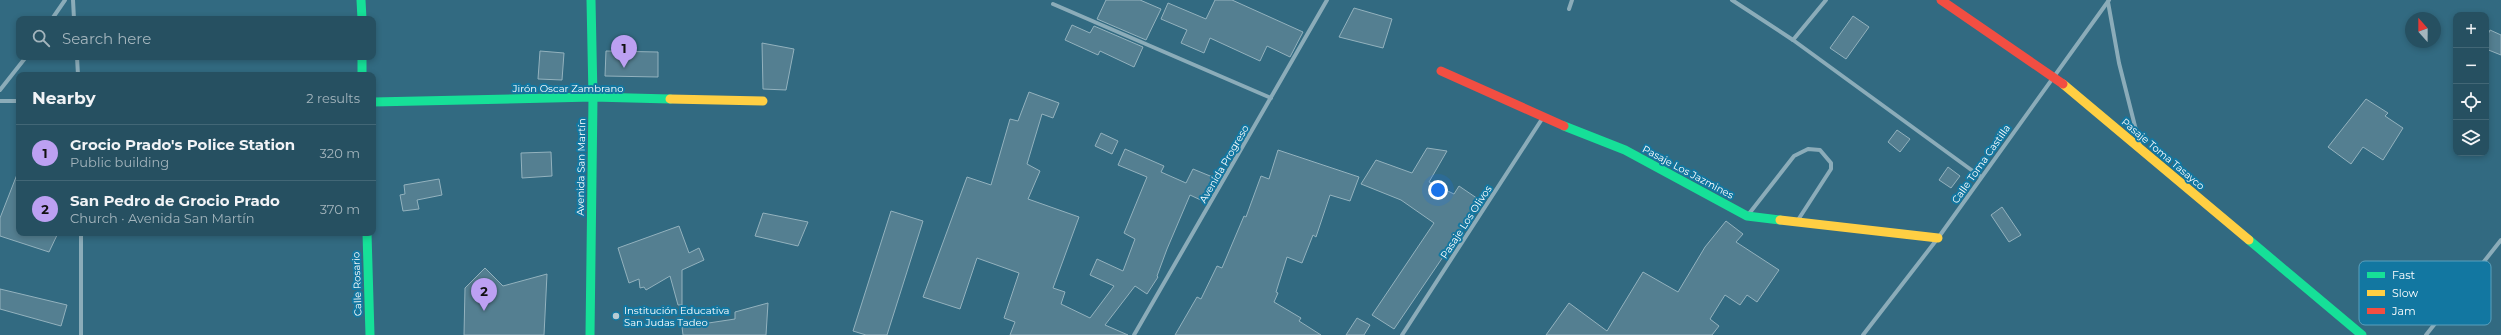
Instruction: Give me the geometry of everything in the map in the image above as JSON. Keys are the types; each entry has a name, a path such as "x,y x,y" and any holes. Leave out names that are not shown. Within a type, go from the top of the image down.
{"street":[{"path":"54,16 65,0"},
{"path":"73,0 74,16"},
{"path":"361,0 362,16"},
{"name":"Avenida San Martín","path":"590,335 593,97 591,0"},
{"name":"Avenida Progreso","path":"1134,335 1327,0"},
{"path":"1569,9 1572,0"},
{"path":"1732,0 1793,40 1981,177"},
{"path":"1793,40 1826,0"},
{"name":"Pasaje Toma Tasayco","path":"1941,0 2053,76 2362,335"},
{"path":"2108,1 2119,63 2142,150"},
{"name":"Calle Toma Castilla","path":"1863,335 1938,238 2108,1"},
{"path":"1053,4 1271,98"},
{"path":"0,90 24,60"},
{"path":"77,60 78,72"},
{"path":"362,60 362,72"},
{"name":"Pasaje Los Jazmines","path":"1441,71 1543,118 1625,150 1747,216 1938,238"},
{"name":"Jirón Oscar Zambrano","path":"376,102 593,97 763,101"},
{"path":"0,101 16,101"},
{"name":"Pasaje Los Olivos","path":"1402,335 1543,118"},
{"path":"1747,216 1794,156 1808,149 1820,150 1831,162 1831,169 1797,222"},
{"path":"81,236 81,335"},
{"name":"Calle Rosario","path":"367,236 370,335"},
{"path":"2484,261 2501,240"},
{"path":"2426,335 2434,325"}],"building":[{"path":"1106,0 1140,0 1161,9 1146,40 1097,19"},
{"path":"1215,0 1232,0 1303,32 1290,57 1267,46 1260,61 1210,38 1204,53 1181,43 1187,30 1161,19 1168,3 1206,19"},
{"path":"1354,8 1392,19 1383,48 1339,37"},
{"path":"1853,16 1869,27 1846,59 1830,48"},
{"path":"1072,25 1090,33 1094,26 1143,47 1134,67 1100,51 1098,55 1065,40"},
{"path":"2490,30 2501,35 2501,55 2489,50"},
{"path":"762,43 794,49 786,90 763,89"},
{"path":"540,51 564,53 562,80 538,79"},
{"path":"606,51 658,52 658,77 605,76"},
{"path":"1029,92 1059,103 1053,118 1042,114 1027,164 1040,171 1028,199 1079,217 1053,288 1065,292 1061,304 1090,318 1114,286 1090,275 1097,259 1123,271 1135,239 1124,233 1147,177 1118,165 1125,149 1164,166 1161,172 1186,183 1193,169 1215,178 1205,202 1190,195 1167,249 1157,276 1158,277 1147,294 1135,286 1105,325 1128,335 1010,335 1015,322 1004,318 1019,273 977,258 960,309 923,297 967,177 991,185 1010,119 1018,121"},
{"path":"2366,99 2388,113 2385,116 2403,128 2383,160 2363,147 2351,164 2328,147"},
{"path":"1897,130 1910,139 1900,152 1888,142"},
{"path":"1101,133 1118,141 1112,154 1095,146"},
{"path":"1427,148 1447,151 1429,182 1454,194 1459,186 1481,201 1394,329 1372,315 1434,223 1401,200 1361,184 1376,160 1412,173"},
{"path":"1278,150 1359,177 1350,201 1330,195 1316,237 1313,235 1302,263 1287,257 1276,292 1278,293 1274,302 1301,318 1299,321 1321,335 1175,335 1197,297 1201,299 1217,266 1222,268 1244,216 1246,217 1261,176 1269,179"},
{"path":"551,152 552,176 522,178 521,153"},
{"path":"1948,167 1960,176 1951,188 1939,180"},
{"path":"16,177 16,236 57,236 49,252 0,236 0,218"},
{"path":"439,179 442,195 417,200 419,209 403,211 400,195 405,194 404,185"},
{"path":"2002,207 2021,235 2009,242 1991,215"},
{"path":"891,211 923,221 887,335 866,335 853,331"},
{"path":"763,213 808,222 798,246 755,236"},
{"path":"1726,221 1743,234 1736,242 1779,270 1757,302 1747,295 1740,305 1725,295 1710,319 1719,326 1712,335 1546,335 1569,303 1607,331 1643,272 1678,292 1705,247"},
{"path":"679,226 689,253 699,248 704,260 682,270 682,305 678,305 670,276 646,290 644,287 640,288 639,279 629,283 618,248"},
{"path":"485,268 503,286 547,274 544,335 464,335 465,288"},
{"path":"0,289 67,305 61,326 0,309"},
{"path":"768,303 766,335 683,335 682,327 735,319 735,312"},
{"path":"1357,318 1370,325 1364,335 1346,335"}],"traffic: fast":[{"path":"361,0 362,16"},
{"path":"590,335 593,97 591,0"},
{"path":"362,60 362,72"},
{"path":"376,102 593,97 670,99"},
{"path":"1564,126 1625,150 1747,216 1780,220"},
{"path":"367,236 370,335"},
{"path":"2249,240 2362,335"}],"traffic: slow":[{"path":"2063,84 2249,240"},
{"path":"670,99 763,101"},
{"path":"1780,220 1938,238"}],"traffic: jam":[{"path":"1941,0 2063,84"},
{"path":"1441,71 1564,126"}],"place":[{"name":"Grocio Prado's Police Station","path":"624,68"},
{"name":"San Pedro de Grocio Prado","path":"484,311"},
{"name":"Institución Educativa San Judas Tadeo","path":"616,316"}]}
